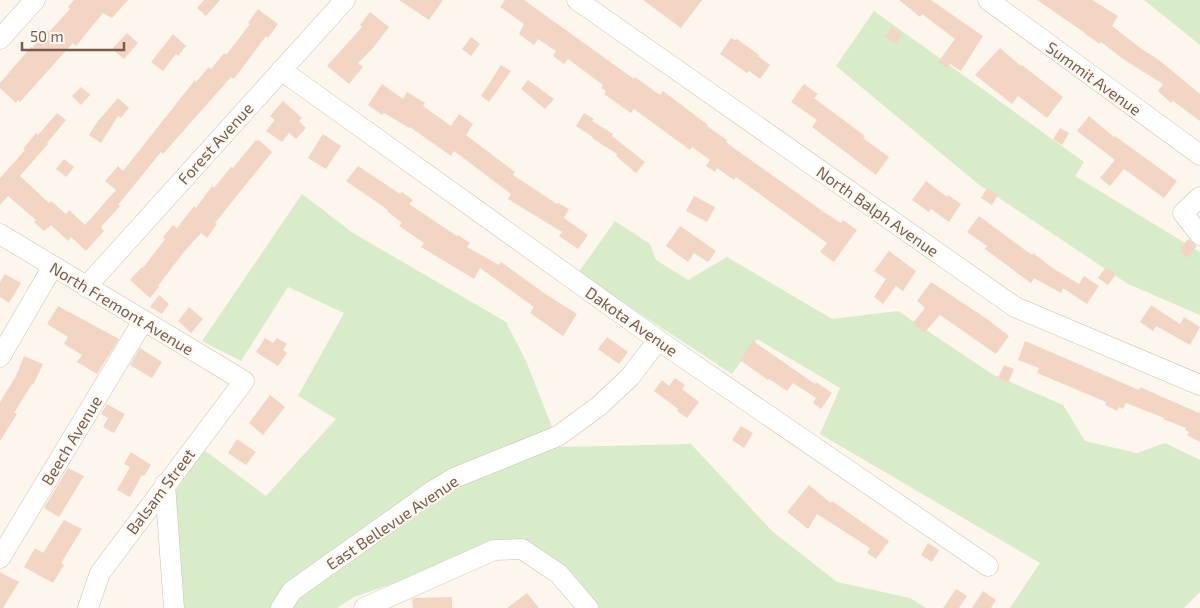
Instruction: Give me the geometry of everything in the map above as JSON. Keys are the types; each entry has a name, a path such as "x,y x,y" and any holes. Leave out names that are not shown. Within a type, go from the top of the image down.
{"street":[{"path":"0,40 36,0"},
{"name":"Forest Avenue","path":"86,287 345,0"},
{"name":"North Balph Avenue","path":"577,0 1015,308 1200,385"},
{"name":"Summit Avenue","path":"988,0 1200,155"},
{"name":"Dakota Avenue","path":"281,70 658,340 988,566"},
{"path":"1200,196 1183,213 1200,235"},
{"name":"North Fremont Avenue","path":"0,234 244,381"},
{"path":"0,357 53,266"},
{"name":"Beech Avenue","path":"0,558 143,321"},
{"name":"East Bellevue Avenue","path":"281,608 292,591 434,490 454,478 558,436 599,406 630,377 658,340"},
{"name":"Balsam Street","path":"88,608 100,573 244,381"},
{"path":"165,484 174,608"},
{"path":"364,608 396,602 448,571 494,550 522,549 558,574 588,608"}],"green space":[{"path":"1144,0 1200,0 1200,45"},
{"path":"874,11 1084,162 1075,176 1200,252 1200,315 1128,284 978,184 836,66"},
{"path":"302,194 353,233 506,322 526,361 560,447 691,444 772,531 837,582 910,598 926,608 594,608 514,542 354,597 337,608 183,608 174,493 204,450 266,496 336,419 298,396 344,313 288,287 241,361 202,341"},
{"path":"615,221 650,244 656,260 688,280 727,257 832,319 898,311 992,374 1063,405 1085,441 1137,453 1165,443 1200,460 1200,592 1184,608 1010,608 1040,563 820,434 840,388 757,339 732,374 578,273"}],"building":[{"path":"74,0 128,0 112,18 103,13 76,46 73,43 20,102 18,100 16,103 0,88 0,83 31,47 48,30 49,32 70,9 68,7"},
{"path":"204,0 220,0 206,16 197,8"},
{"path":"399,0 443,0 429,20"},
{"path":"505,0 524,0 634,79 635,77 660,95 663,91 727,140 726,142 731,146 821,210 841,223 843,220 857,230 834,262 820,252 827,243 736,177 734,180 717,168 715,172 706,166 710,160 692,147 690,150 634,109 631,113 604,94 606,91 601,88 603,85 568,59 564,64 553,56 556,51 538,39 534,45 519,34 524,24 500,7"},
{"path":"643,0 702,0 681,28"},
{"path":"899,0 931,0 983,36 961,71 950,64 947,68 938,62 955,39 922,14 920,17"},
{"path":"1037,0 1092,0 1118,16 1112,26 1159,60 1200,94 1200,121 1173,101 1171,103 1158,91 1163,84 1123,59 1101,42 1100,44 1085,34"},
{"path":"258,9 278,24 268,38 266,36 234,79 231,77 163,154 161,152 118,205 120,206 101,227 104,231 86,251 71,237 68,241 51,225 44,231 34,222 36,220 8,196 0,205 0,178 25,150 23,149 36,133 38,135 57,113 66,120 20,176 49,203 51,201 66,214 69,210 85,225 116,190 105,181 118,166 123,171 195,80 196,82 209,67 211,69 224,53 226,55 250,24 248,23"},
{"path":"370,12 389,27 373,48 358,63 363,67 349,84 327,66 362,27 360,25"},
{"path":"891,27 902,34 896,44 885,37"},
{"path":"127,33 138,43 124,59 112,49"},
{"path":"173,34 186,46 178,56 176,54 163,71 151,62"},
{"path":"471,37 480,44 471,56 462,49"},
{"path":"731,38 737,39 770,65 760,79 749,71 747,73 720,54"},
{"path":"1000,48 1063,97 1047,118 1018,96 1012,104 975,75"},
{"path":"501,65 511,71 489,102 481,96"},
{"path":"528,80 554,99 545,109 521,89"},
{"path":"382,84 403,99 407,92 425,103 423,106 451,126 459,114 473,124 466,135 515,172 513,175 557,204 569,209 564,218 588,235 578,249 559,236 562,232 508,199 511,194 454,151 451,156 410,127 384,113 382,115 368,105"},
{"path":"804,84 818,94 814,98 865,136 863,138 889,157 876,175 812,127 817,120 791,102"},
{"path":"81,87 90,95 81,105 72,96"},
{"path":"118,98 129,108 121,118 118,116 101,143 89,135 98,121"},
{"path":"283,101 302,118 299,121 306,128 296,139 289,133 282,142 266,131 275,120 270,116"},
{"path":"584,113 594,119 592,121 613,134 612,136 645,162 636,173 616,156 617,154 576,126"},
{"path":"1089,116 1114,137 1177,181 1164,198 1124,169 1110,186 1100,178 1115,160 1077,131"},
{"path":"1060,128 1069,133 1062,145 1053,139"},
{"path":"323,134 341,146 326,169 308,158"},
{"path":"256,140 259,140 272,152 215,223 217,224 207,238 201,233 183,253 150,298 130,280 143,268 173,225 177,228 194,206 196,208 212,186 214,188"},
{"path":"64,159 74,167 66,177 56,169"},
{"path":"358,166 400,194 402,192 413,200 409,204 470,243 467,247 499,265 501,262 577,314 563,336 530,313 534,307 480,268 474,279 421,247 424,243 399,226 402,223 388,210 346,181"},
{"path":"926,181 947,197 948,195 961,204 949,222 931,209 929,212 912,200"},
{"path":"987,188 998,195 992,205 981,198"},
{"path":"694,196 715,207 707,222 686,211"},
{"path":"979,216 1032,255 1033,253 1054,269 1079,284 1084,276 1099,286 1087,304 1063,288 1061,293 1034,278 1031,283 985,249 987,246 967,232"},
{"path":"680,226 716,251 708,262 694,253 688,262 666,246"},
{"path":"1188,239 1197,246 1187,258 1179,251"},
{"path":"889,251 916,271 903,291 896,286 883,304 874,297 886,279 874,271"},
{"path":"1106,267 1116,274 1108,285 1098,278"},
{"path":"5,274 21,283 9,303 0,297 0,282"},
{"path":"931,282 1009,336 996,354 940,315 924,333 913,323 925,308 917,301"},
{"path":"159,295 169,304 162,314 150,307"},
{"path":"1151,305 1180,324 1184,317 1200,327 1190,345 1156,326 1153,331 1140,322"},
{"path":"58,306 119,339 97,374 77,362 82,355 64,344 68,337 47,324"},
{"path":"189,307 203,319 191,333 178,321"},
{"path":"607,337 628,352 619,364 598,349"},
{"path":"265,338 273,343 277,338 287,344 283,350 287,353 278,366 256,352"},
{"path":"753,341 815,384 816,382 832,393 821,409 813,403 816,398 793,383 787,391 740,360"},
{"path":"1025,341 1139,390 1140,387 1199,413 1200,410 1200,442 1187,435 1189,432 1185,430 1186,428 1164,418 1126,403 1123,409 1119,407 1117,411 1105,405 1106,402 1037,373 1039,368 1018,360"},
{"path":"140,348 162,362 152,378 130,365"},
{"path":"24,356 43,364 33,385 14,413 17,414 0,441 0,402 16,376"},
{"path":"1004,365 1014,369 1008,383 998,378"},
{"path":"675,378 685,385 682,389 699,402 687,418 654,391 662,380 669,386"},
{"path":"270,395 285,407 263,435 249,423"},
{"path":"107,404 125,414 114,433 103,427 108,418 101,414"},
{"path":"741,426 753,433 744,448 732,440"},
{"path":"237,439 256,452 246,465 228,453"},
{"path":"131,452 151,465 144,476 142,475 130,497 117,490 130,467 124,464"},
{"path":"68,468 84,476 59,517 44,508"},
{"path":"809,485 831,503 832,501 889,541 876,559 867,553 870,548 817,514 808,529 787,512"},
{"path":"64,520 82,529 61,563 64,565 53,583 24,567 35,548 43,553"},
{"path":"928,543 939,550 932,562 921,555"},
{"path":"0,572 19,582 3,608 0,608"},
{"path":"956,589 967,596 959,608 943,608"},
{"path":"983,591 996,600 991,608 972,608"},
{"path":"527,593 539,608 507,608"},
{"path":"452,597 452,608 413,608 412,599 415,598"}]}
